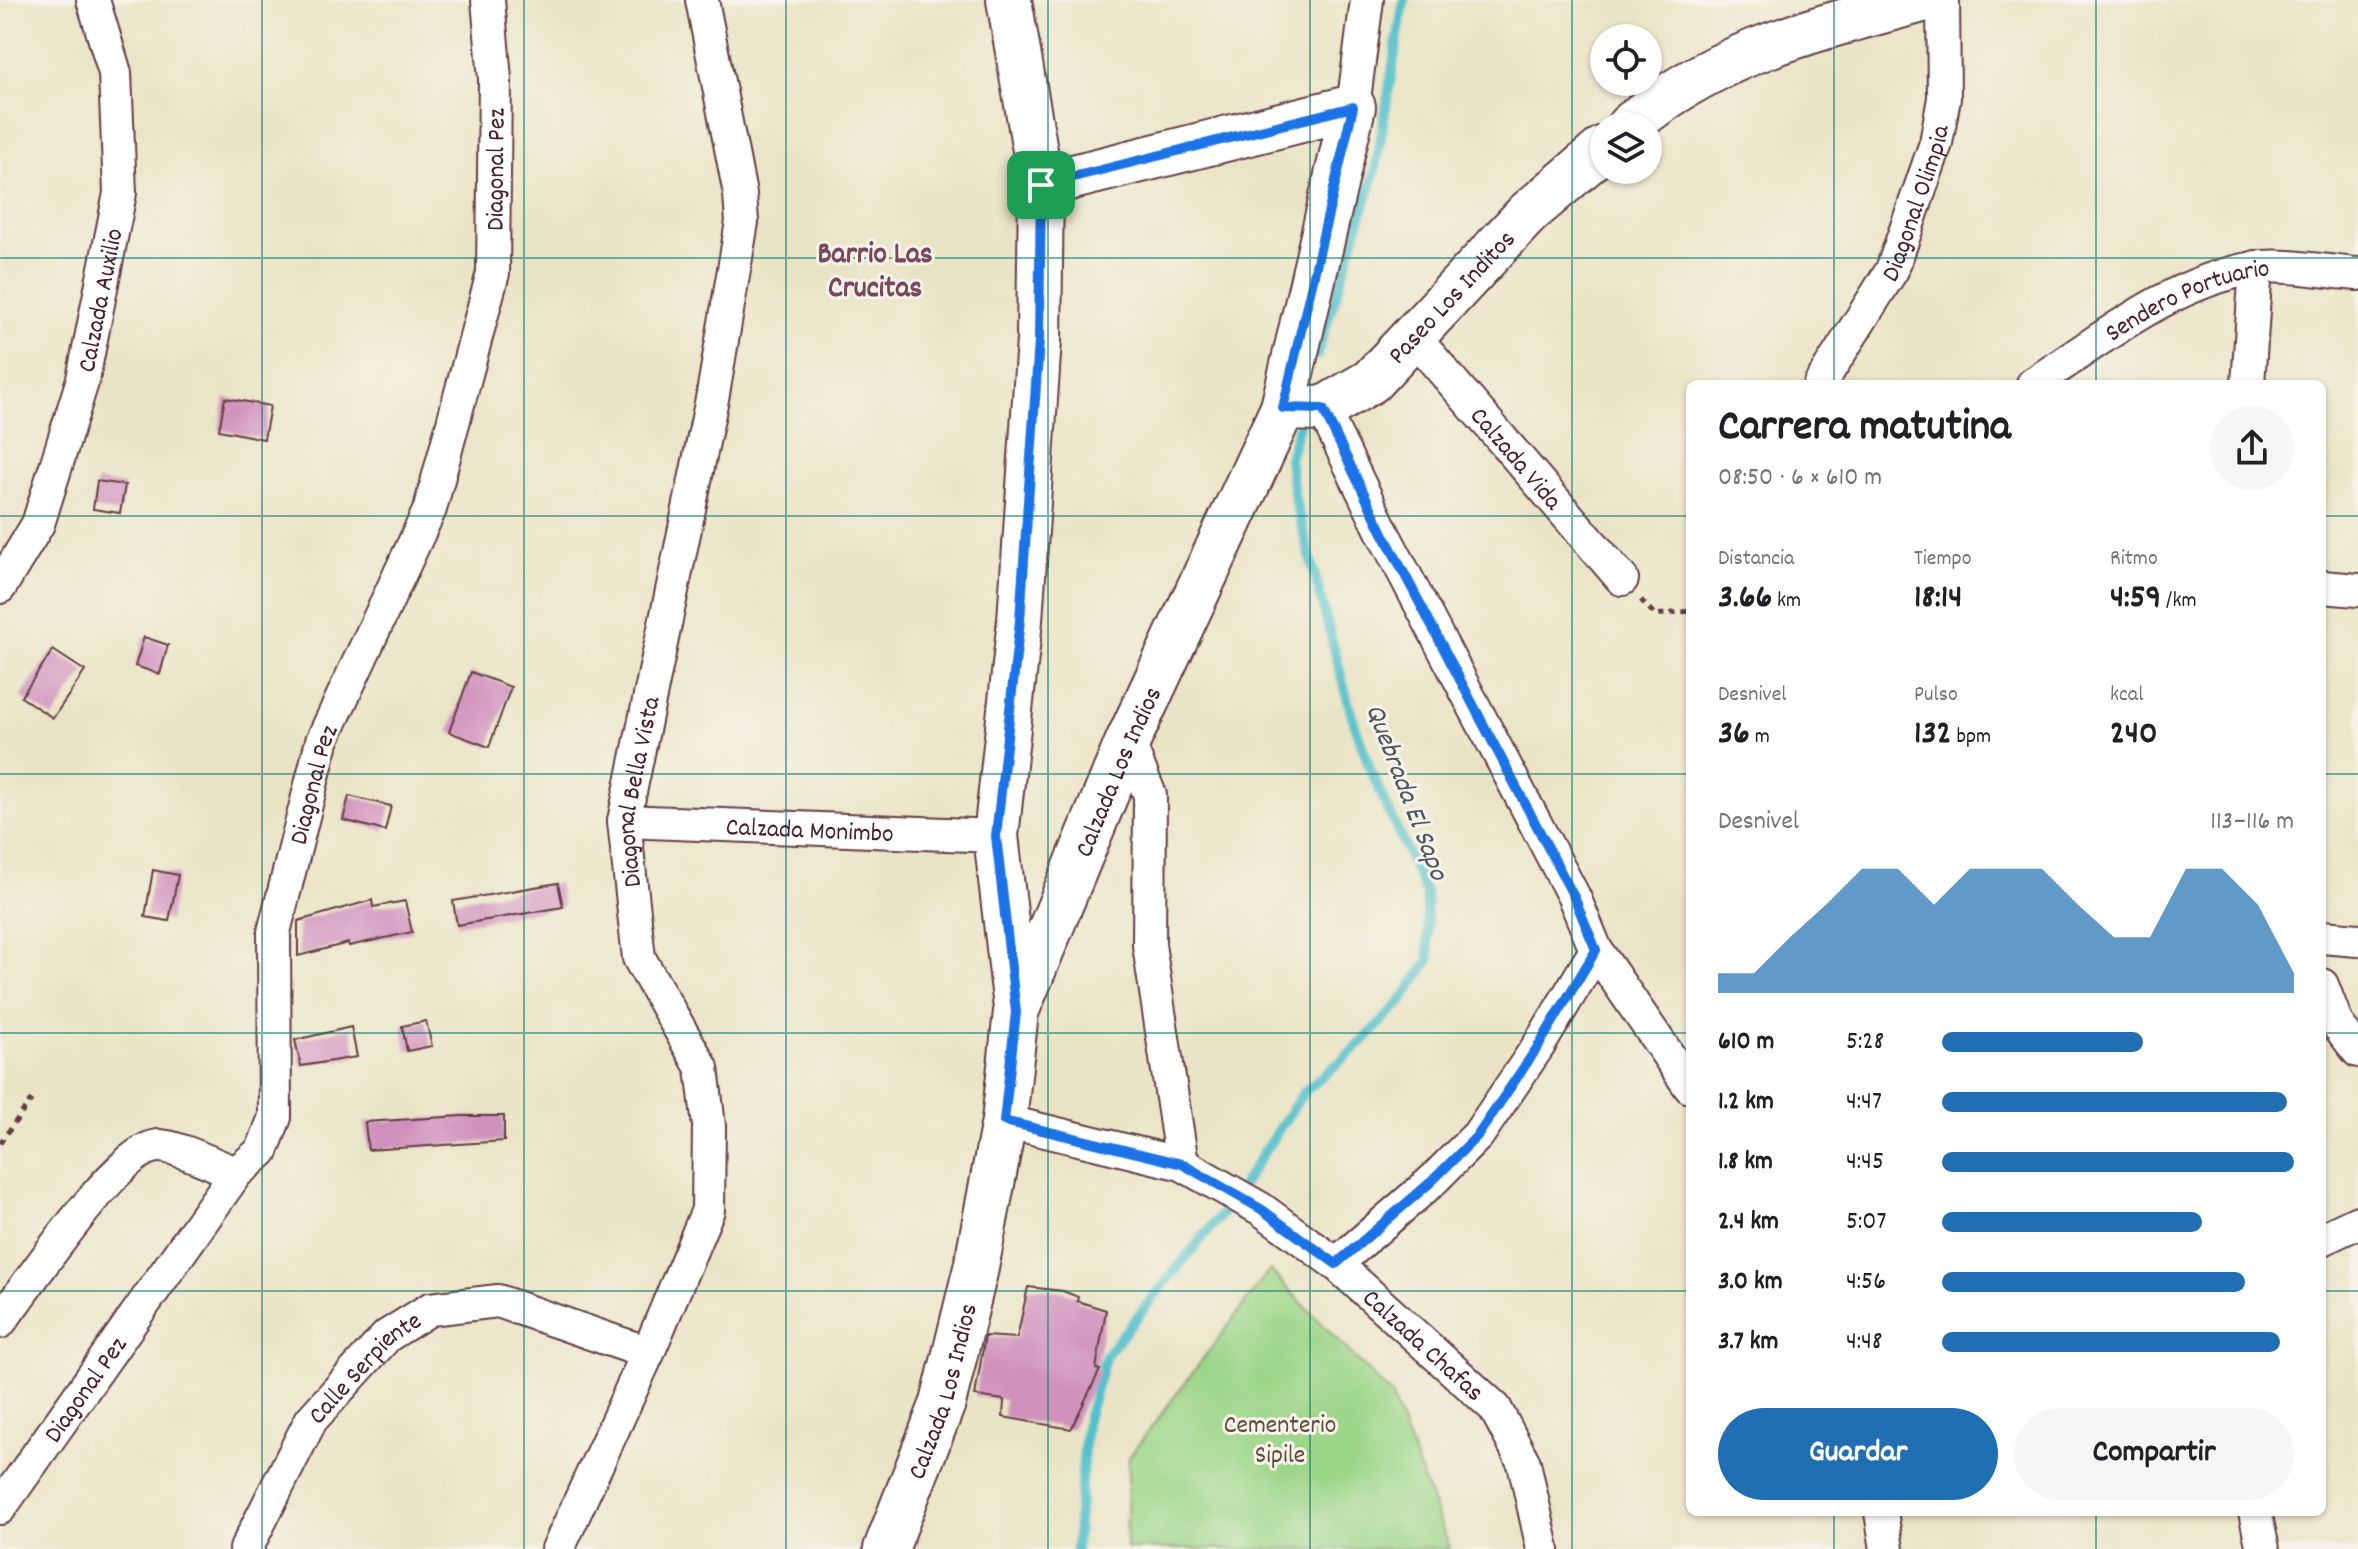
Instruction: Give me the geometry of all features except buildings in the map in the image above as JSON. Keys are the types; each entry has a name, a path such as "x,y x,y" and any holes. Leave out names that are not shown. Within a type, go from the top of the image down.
{"street":[{"name":"Calzada Auxilio","path":"0,587 38,524 83,379 120,193 115,73 93,0"},
{"name":"Diagonal Pez","path":"0,1508 236,1173 262,1151 275,1117 274,932 322,741 430,509 493,273 495,79 488,0"},
{"name":"Diagonal Bella Vista","path":"558,1549 648,1353 708,1210 709,1126 702,1068 639,958 624,821 713,394 742,222 740,194 702,0"},
{"path":"1009,0 1041,185 1039,340 1024,557 996,836 1016,1012"},
{"name":"Calzada Los Indios","path":"886,1549 943,1403 976,1268 1004,1121 1016,1012 1128,741 1303,408 1353,107 1367,0"},
{"path":"1645,112 1711,70 1776,40 1922,0"},
{"name":"Diagonal Olimpia","path":"1823,380 1892,270 1936,143 1944,98 1943,0"},
{"path":"1041,185 1353,107"},
{"name":"Paseo Los Inditos","path":"1303,408 1371,381 1528,213 1590,160"},
{"path":"2248,380 2256,267"},
{"name":"Sendero Portuario","path":"2039,380 2166,298 2202,282 2256,267 2358,274"},
{"name":"Calzada Vida","path":"1413,336 1622,579"},
{"path":"1303,408 1383,533 1574,897 1596,950 1686,1081"},
{"path":"2326,587 2358,590"},
{"path":"1128,741 1150,795 1149,945 1182,1164"},
{"name":"Calzada Monimbo","path":"624,821 996,836"},
{"path":"2326,937 2358,940"},
{"path":"1336,1264 1431,1182 1478,1135 1539,1045 1596,950"},
{"path":"2326,995 2337,1024 2358,1051"},
{"name":"Calzada Chafas","path":"1004,1121 1182,1164 1261,1209 1336,1264 1495,1408 1524,1463 1543,1549"},
{"path":"0,1322 104,1183 146,1150 160,1146 236,1173"},
{"path":"2326,1237 2358,1222"},
{"name":"Calle Serpiente","path":"246,1549 311,1420 387,1336 430,1309 498,1301 648,1353"},
{"path":"1882,1516 1887,1549"},
{"path":"2256,1516 2263,1549"}],"path":[{"path":"1622,579 1655,615 1686,611"},
{"path":"0,1143 34,1096"}],"green space":[{"name":"Cementerio Sipile","path":"1270,1270 1391,1395 1450,1549 1126,1549 1129,1457"}],"waterway":[{"name":"Quebrada El Sapo","path":"1317,355 1375,172 1404,0"},
{"name":"Quebrada El Sapo","path":"1076,1549 1086,1423 1106,1355 1229,1205 1303,1093 1356,1048 1401,1002 1429,960 1426,894 1370,769 1351,713 1295,500 1289,459 1300,421"}],"district":[{"name":"Barrio Las Crucitas","path":"875,269"}],"route":[{"path":"1353,107 1283,408 1323,409 1383,533 1574,897 1596,950 1539,1045 1478,1135 1431,1182 1336,1264 1261,1209 1182,1164 1004,1121 1016,1012 996,836 1020,620 1039,340 1041,185 1353,107"}]}
